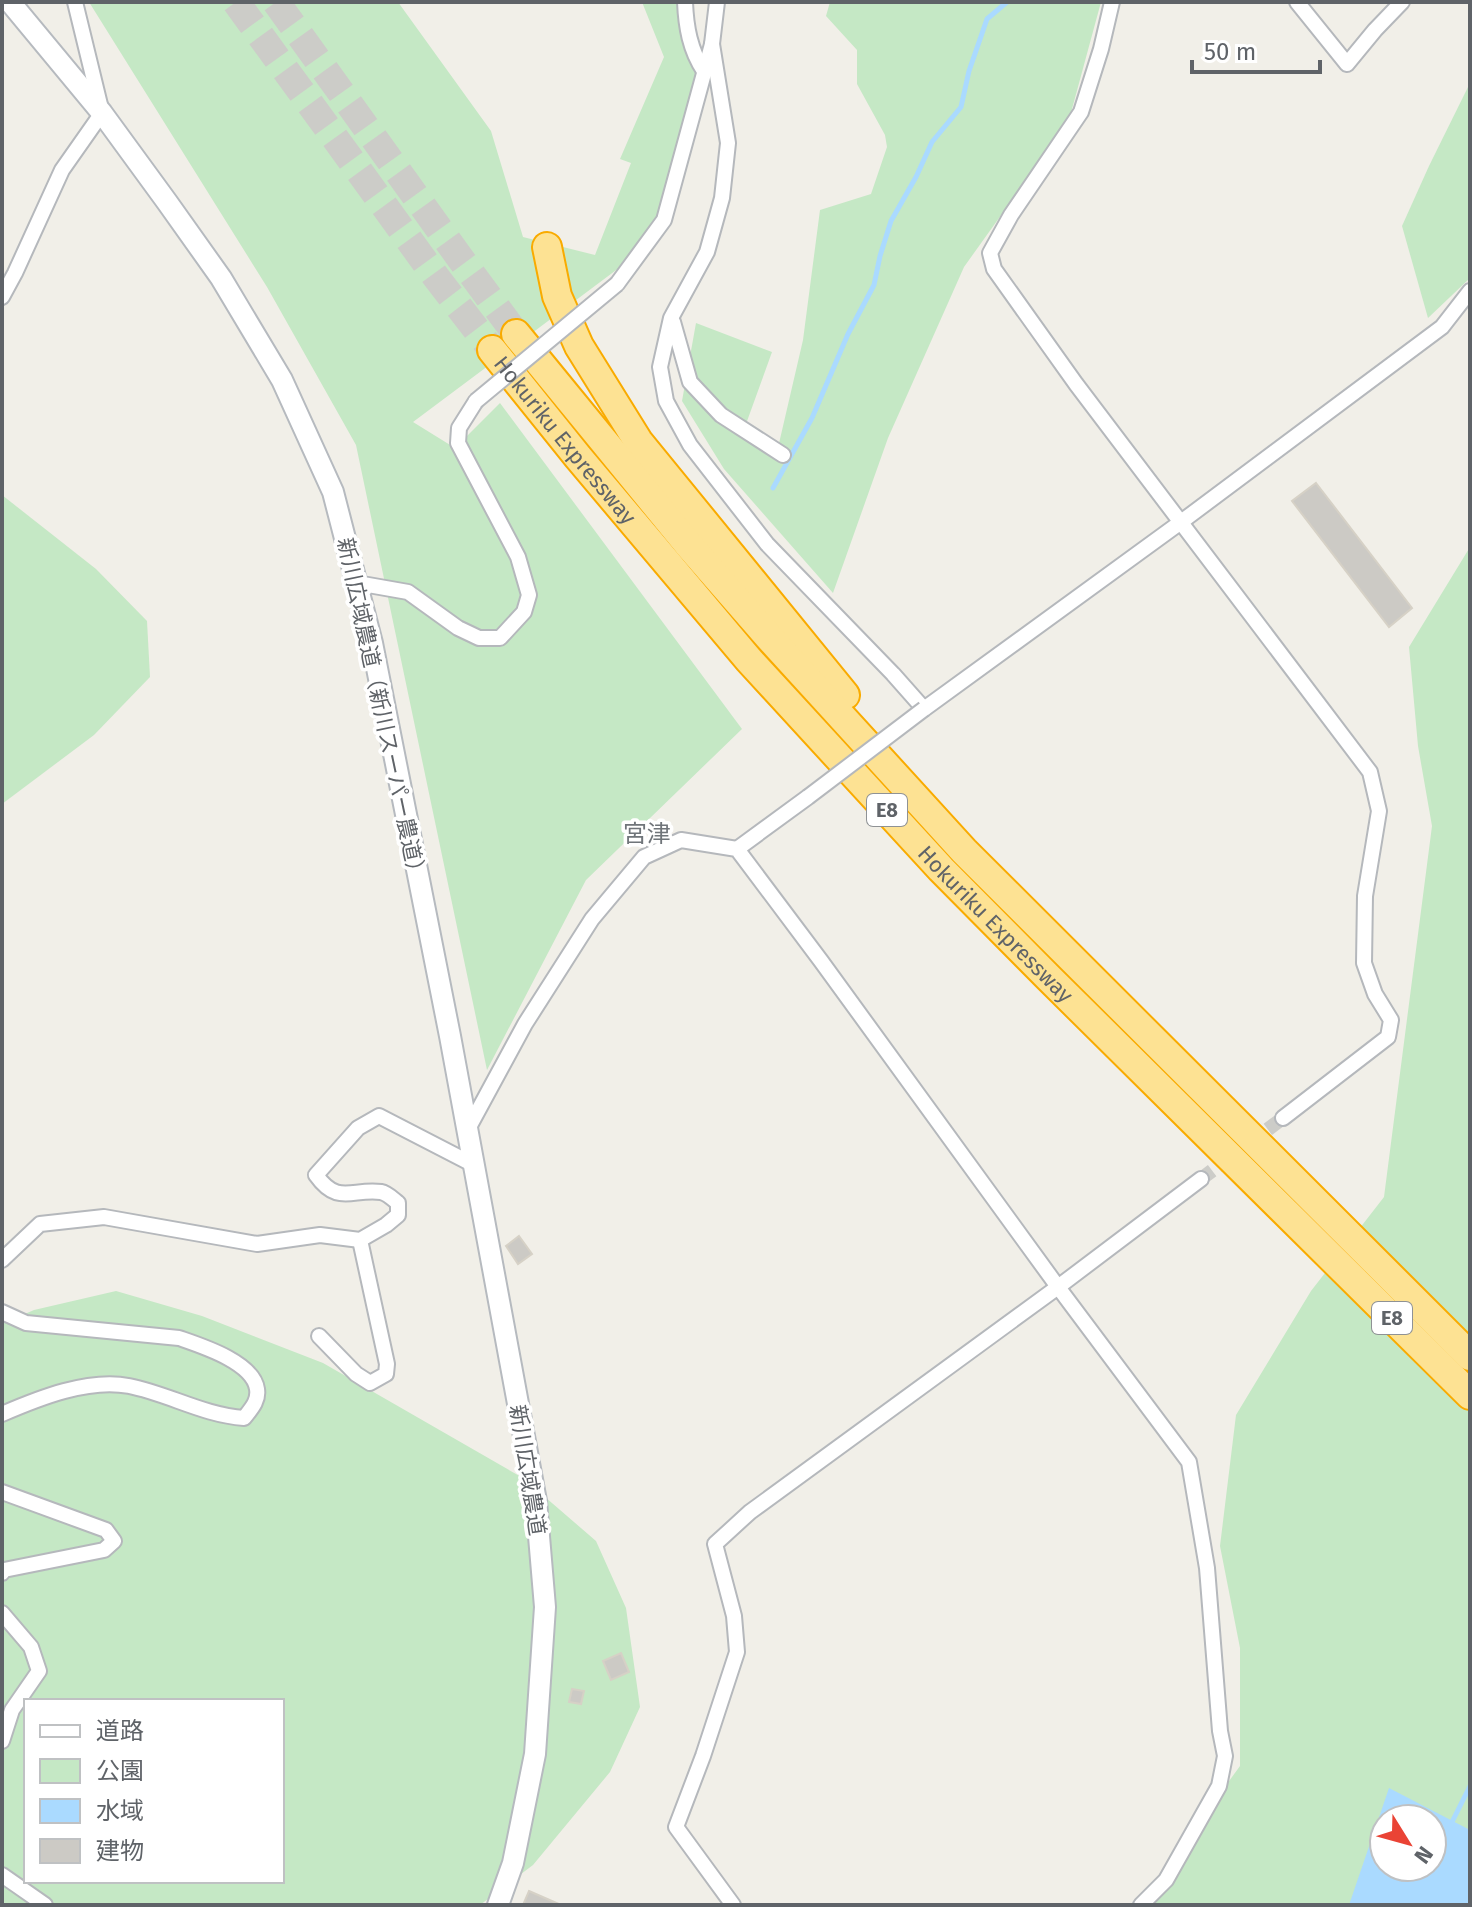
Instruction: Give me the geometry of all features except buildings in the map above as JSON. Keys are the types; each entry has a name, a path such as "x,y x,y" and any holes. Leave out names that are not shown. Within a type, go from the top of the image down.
{"highway":[{"path":"547,247 557,296 579,346 638,441 862,717 1191,1079"},
{"name":"Hokuriku Expressway","path":"516,334 687,543 849,726 964,851 1191,1079 1470,1395"},
{"name":"Hokuriku Expressway","path":"492,350 749,660 941,869 1038,968 1324,1231 1470,1356"}],"street":[{"name":"新川広域農道（新川スーパー農道）","path":"10,2 102,113 221,278 282,380 333,492 372,643 450,1036"},
{"path":"2,297 62,170 102,113 75,2"},
{"path":"685,2 686,21 695,57 704,71"},
{"path":"357,583 408,592 458,628 479,638 500,638 524,612 529,595 518,557 458,443 459,428 476,401 617,284 664,220 712,44 717,2"},
{"path":"1112,2 1081,112 1011,215 990,253 994,269 1076,384 1370,772 1379,811 1365,896 1364,963 1375,994 1391,1020 1388,1037 1283,1118"},
{"path":"1297,2 1347,64 1402,2"},
{"path":"712,44 728,143 722,198 707,252 671,318 660,367 666,401 690,445 767,544 924,709"},
{"path":"737,849 1442,327 1470,291"},
{"path":"671,318 690,382 721,415 783,455"},
{"path":"467,1132 525,1024 592,919 644,857 681,840 737,849 1189,1462 1207,1568 1220,1731 1225,1756 1219,1786 1166,1880 1141,1905"},
{"name":"新川広域農道","path":"450,1036 536,1501 545,1607 535,1754 513,1863 498,1905"},
{"path":"2,1260 40,1224 104,1217 257,1244 320,1235 360,1240 398,1215 398,1203 384,1192 337,1193 324,1187 316,1175 358,1128 379,1116 474,1165"},
{"path":"733,1905 676,1827 737,1652 734,1616 715,1544 750,1512 1201,1179"},
{"path":"319,1336 356,1374 370,1383 386,1374 387,1364 360,1240"},
{"path":"2,1312 26,1323 179,1338 231,1360 249,1373 257,1389 255,1404 244,1418 222,1416 116,1384 90,1385 2,1414"},
{"path":"2,1492 106,1530 114,1541 104,1550 4,1570 2,1573"},
{"path":"2,1613 31,1647 39,1671 12,1710 2,1741"},
{"path":"2,1875 45,1905"}],"green space":[{"path":"89,2 398,2 491,131 523,237 595,255 631,163 620,159 664,57 642,2 692,2 684,46 704,90 687,164 663,235 413,422 455,448 500,403 742,729 586,880 487,1070 356,445 267,287"},
{"path":"830,2 1101,2 1069,120 964,267 888,438 833,593 724,469 682,401 696,323 772,352 742,435 777,452 803,340 820,210 871,194 887,147 885,135 857,84 857,50 826,16"},
{"path":"1470,83 1470,278 1428,318 1402,226"},
{"path":"2,495 96,569 147,621 150,677 94,735 2,804"},
{"path":"1470,547 1470,1905 1139,1905 1240,1766 1240,1648 1220,1546 1236,1415 1311,1291 1384,1197 1432,826 1418,746 1409,647"},
{"path":"116,1291 202,1316 323,1363 523,1478 596,1541 626,1608 640,1707 610,1772 533,1865 480,1905 2,1905 2,1324 34,1310"}],"water":[{"path":"1389,1788 1418,1803 1384,1803"},
{"path":"1448,1819 1470,1830 1470,1905 1349,1905 1368,1849 1368,1883 1448,1883"}],"waterway":[{"path":"773,488 812,418 848,334 874,285 891,221 932,142 961,107 969,71 987,19 1007,2"},
{"path":"1450,1826 1470,1786"}],"tunnel":[{"path":"236,2 492,350"},
{"path":"276,2 516,334"},
{"path":"1251,1142 1283,1118"},
{"path":"1201,1179 1234,1154"}],"district":[{"name":"宮津","path":"647,834"}]}
